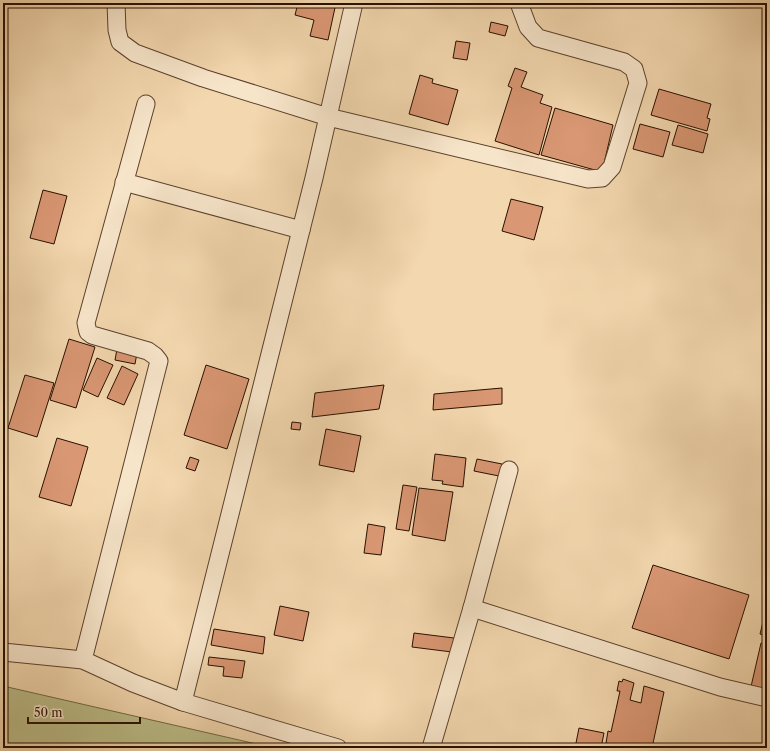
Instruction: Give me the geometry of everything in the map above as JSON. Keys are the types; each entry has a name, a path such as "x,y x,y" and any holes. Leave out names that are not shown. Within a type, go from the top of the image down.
{"street":[{"path":"116,3 117,30 120,42 135,53 204,78 328,117 588,179 602,178 612,167 638,83 634,69 624,62 538,38 528,27 519,3"},
{"path":"183,702 301,230 354,3"},
{"path":"83,660 159,361 148,351 92,336 88,332 86,323 146,104"},
{"path":"124,182 301,230"},
{"path":"432,748 509,470"},
{"path":"472,608 720,687 767,698"},
{"path":"3,652 83,660 133,683 183,702 338,748"}],"green space":[{"path":"3,686 274,748 3,748"}],"building":[{"path":"298,3 336,3 328,40 310,36 314,20 295,15"},
{"path":"491,22 508,26 505,36 489,32"},
{"path":"456,41 470,43 467,60 453,58"},
{"path":"515,68 527,72 521,87 543,95 540,103 552,107 539,155 495,141 512,88 508,86"},
{"path":"420,75 433,79 432,83 458,90 448,125 409,114"},
{"path":"659,89 711,104 707,118 710,119 707,131 651,115"},
{"path":"555,108 613,125 602,172 541,155"},
{"path":"640,124 670,132 663,157 633,149"},
{"path":"678,125 708,134 703,153 672,145"},
{"path":"43,190 67,196 54,244 30,238"},
{"path":"511,199 543,207 534,240 502,231"},
{"path":"69,339 95,347 76,408 50,400"},
{"path":"117,349 137,353 135,364 115,360"},
{"path":"97,358 113,365 98,397 83,390"},
{"path":"206,365 249,379 227,449 184,435"},
{"path":"122,366 138,374 124,405 107,398"},
{"path":"25,375 54,383 37,437 8,428"},
{"path":"384,385 379,409 312,417 315,393"},
{"path":"502,388 502,404 433,410 434,394"},
{"path":"292,422 301,423 300,430 291,429"},
{"path":"326,429 361,436 354,472 319,465"},
{"path":"57,438 88,447 71,506 39,497"},
{"path":"435,454 466,458 463,487 442,484 443,481 432,480"},
{"path":"190,457 199,460 195,471 186,468"},
{"path":"477,459 502,464 499,476 474,471"},
{"path":"403,485 417,487 409,531 396,529"},
{"path":"419,488 453,492 445,541 412,535"},
{"path":"368,524 385,527 381,555 364,553"},
{"path":"653,565 749,595 729,659 632,628"},
{"path":"280,606 309,612 303,641 274,635"},
{"path":"767,606 767,636 760,634"},
{"path":"214,629 265,637 263,654 211,645"},
{"path":"414,633 454,638 452,652 412,647"},
{"path":"761,643 767,644 767,695 750,691"},
{"path":"209,657 245,661 242,678 223,676 224,667 208,665"},
{"path":"623,679 634,683 630,700 641,703 644,686 664,692 652,748 632,748 606,743 608,731 611,732 620,691 617,691 619,681 622,682"},
{"path":"579,728 604,733 601,748 575,748"}]}
